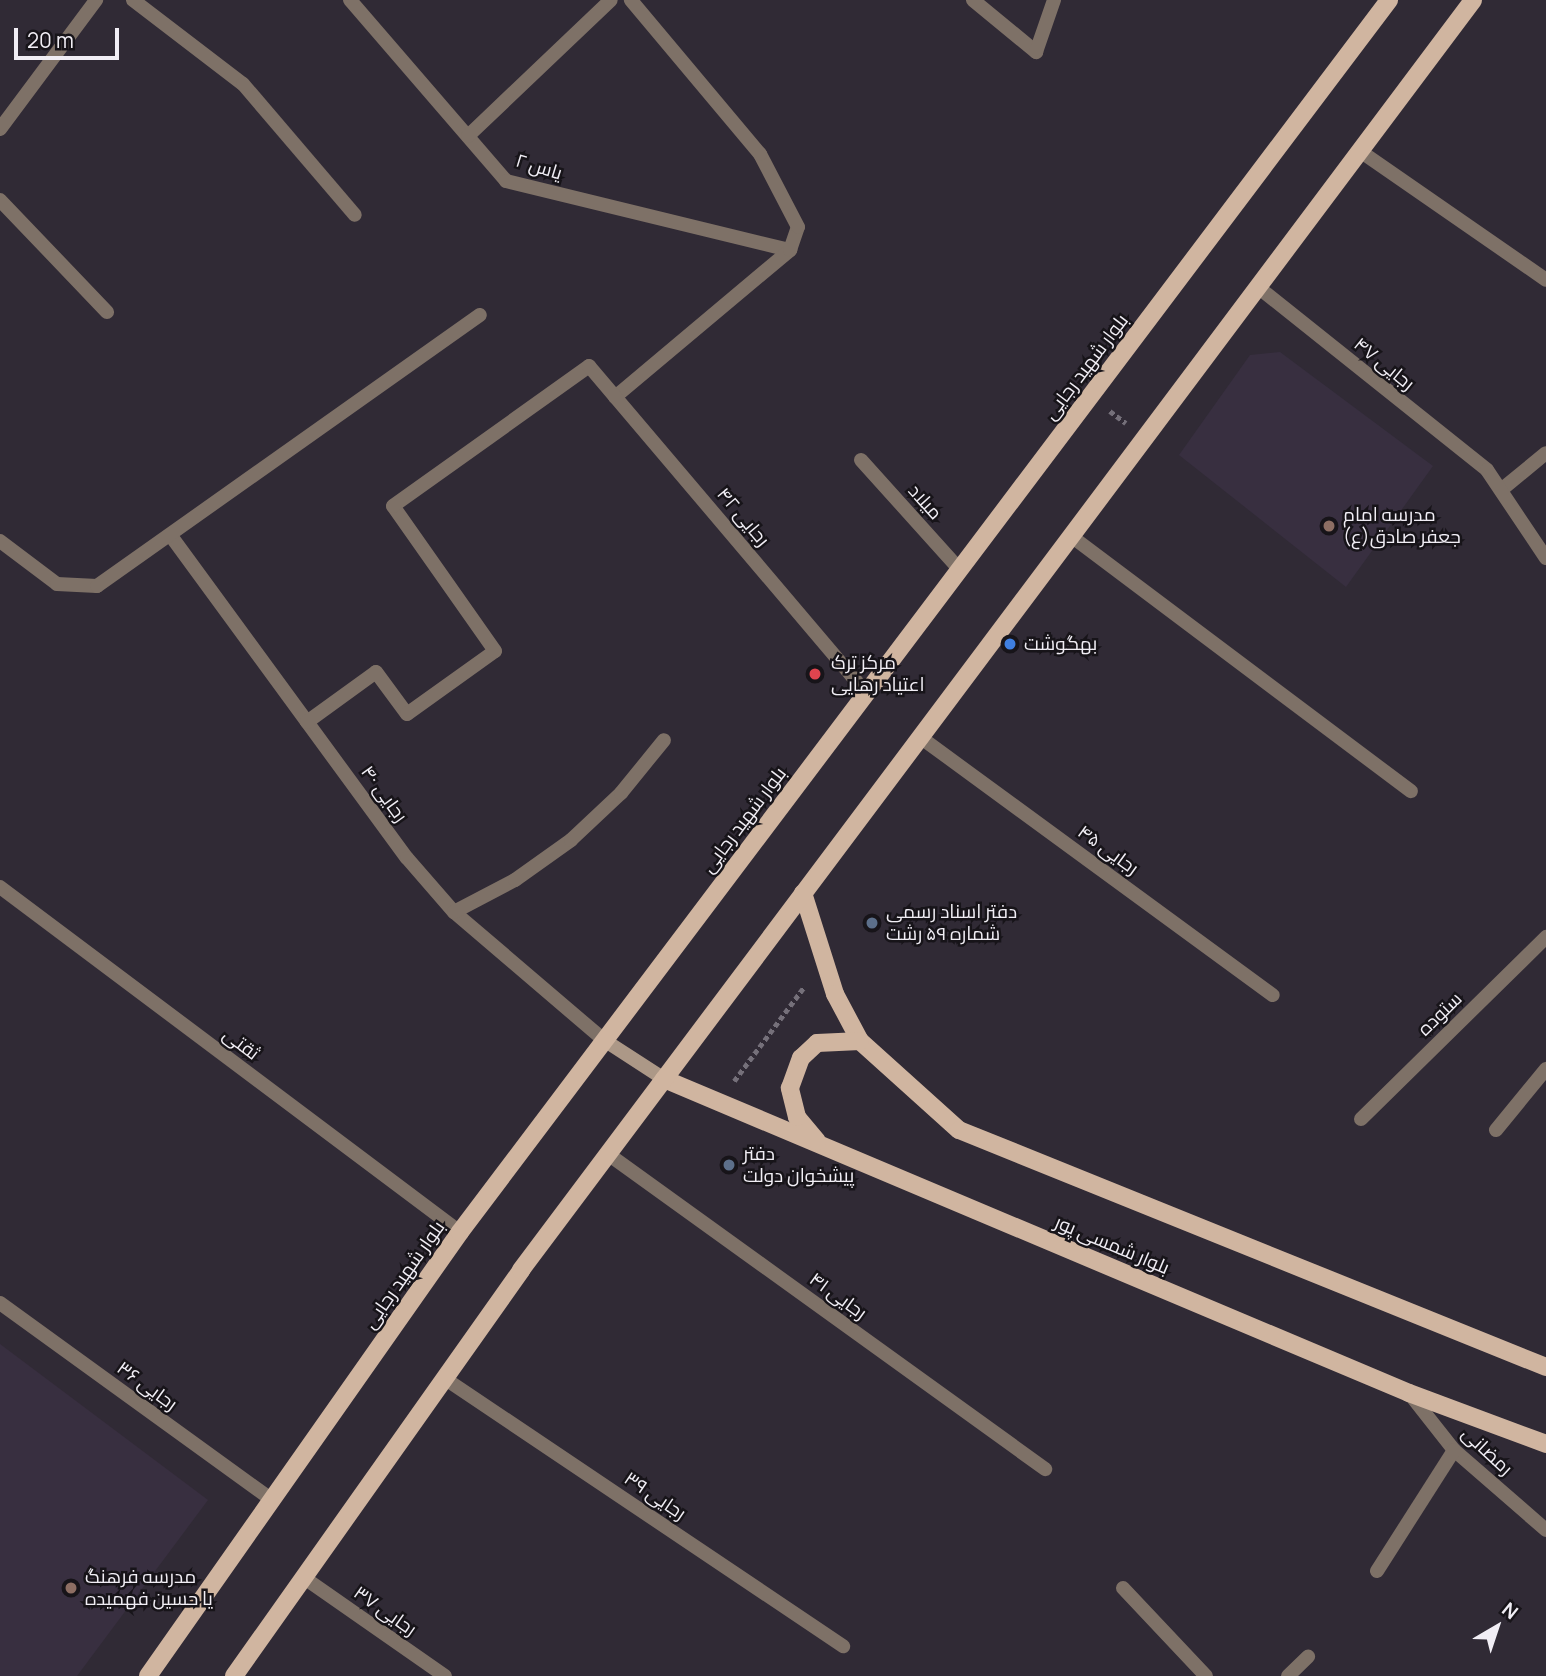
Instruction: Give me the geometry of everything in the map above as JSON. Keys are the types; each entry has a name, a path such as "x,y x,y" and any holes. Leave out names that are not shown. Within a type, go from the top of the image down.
{"main road":[{"path":"234,1676 444,1378 608,1154 1473,0"},
{"name":"بلوار شهید رجایی","path":"148,1676 460,1232 1386,1"},
{"path":"803,894 835,994 860,1041 959,1130 1546,1366"},
{"path":"604,1040 664,1079"},
{"path":"819,1144 797,1117 790,1088 801,1058 817,1043 860,1041"},
{"name":"بلوار شمسی پور","path":"664,1079 1409,1393 1546,1444"}],"street":[{"path":"2,123 96,0"},
{"path":"133,0 243,84 355,215"},
{"name":"یاس ۲","path":"350,0 506,181 790,250"},
{"path":"468,136 611,0"},
{"path":"615,397 790,250 798,227 760,154 631,0"},
{"path":"973,0 1036,52 1054,0"},
{"path":"1360,151 1546,281"},
{"path":"0,200 107,312"},
{"name":"رجایی ۴۷","path":"1258,287 1487,470 1546,558"},
{"path":"0,541 57,584 97,586 480,315"},
{"name":"رجایی ۴۲","path":"307,722 376,672 407,714 495,651 393,506 589,366 867,694"},
{"path":"1501,491 1546,453"},
{"name":"میلاد","path":"861,460 960,570"},
{"name":"رجایی ۴۰","path":"171,536 407,858 454,912 604,1040"},
{"path":"1071,536 1411,791"},
{"name":"رجایی ۴۵","path":"920,737 1273,995"},
{"path":"454,912 515,880 571,840 621,793 664,740"},
{"name":"ثقتی","path":"0,887 460,1232"},
{"name":"ستوده","path":"1361,1119 1546,937"},
{"path":"1496,1130 1546,1069"},
{"name":"رجایی ۴۱","path":"608,1154 1045,1469"},
{"name":"رجایی ۳۶","path":"0,1303 272,1500"},
{"name":"رجایی ۳۹","path":"444,1378 843,1646"},
{"name":"رمضانی","path":"1409,1393 1454,1450 1546,1530"},
{"path":"1377,1571 1454,1450"},
{"name":"رجایی ۳۷","path":"303,1577 445,1676"},
{"path":"1123,1588 1206,1676"},
{"path":"1288,1676 1308,1657"}],"path":[{"path":"1090,396 1145,438"},
{"path":"719,1102 824,961"}],"shaded area":[{"name":"مدرسه امام جعفر صادق(ع)","path":"1280,352 1433,466 1346,587 1179,455 1250,355"},
{"name":"مدرسه فرهنگ یا حسین فهمیده","path":"0,1344 208,1500 77,1676 0,1676"}],"place":[{"name":"مدرسه امام جعفر صادق(ع)","path":"1329,526"},
{"name":"بهگوشت","path":"1010,644"},
{"name":"مرکز ترک اعتیاد رهایی","path":"815,674"},
{"name":"دفتر اسناد رسمی شماره ۵۹ رشت","path":"872,923"},
{"name":"دفتر پیشخوان دولت","path":"729,1165"},
{"name":"مدرسه فرهنگ یا حسین فهمیده","path":"71,1588"}]}
